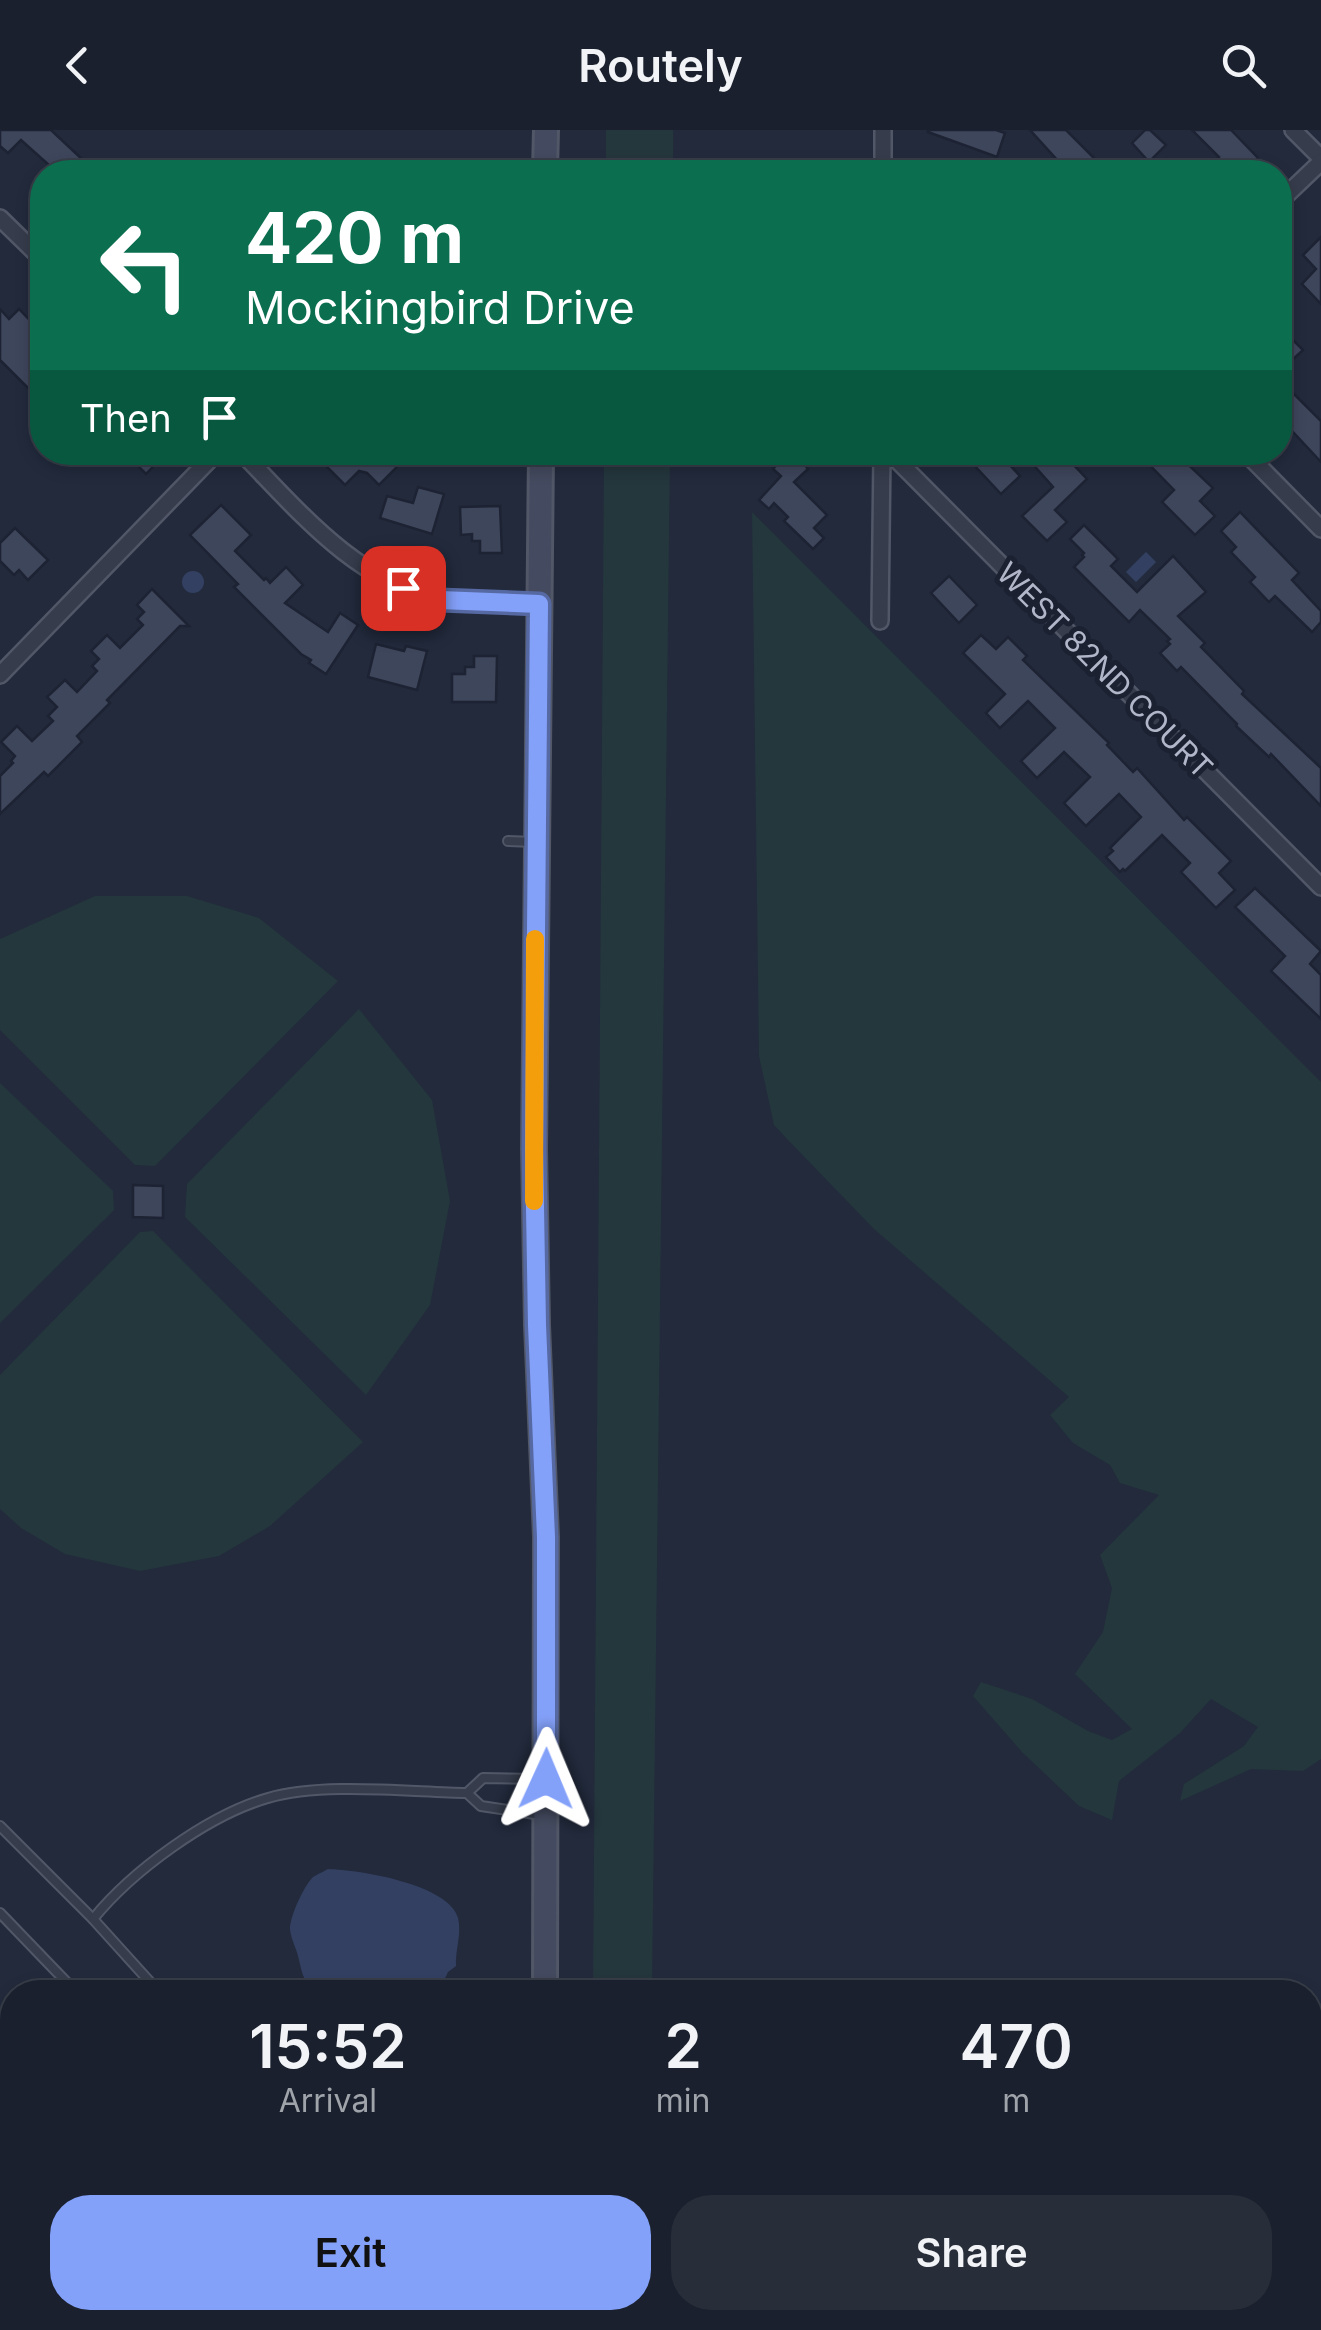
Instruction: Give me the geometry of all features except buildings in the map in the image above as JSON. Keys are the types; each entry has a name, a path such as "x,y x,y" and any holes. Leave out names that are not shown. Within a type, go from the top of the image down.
{"street":[{"path":"546,130 546,160"},
{"path":"883,130 883,160"},
{"path":"1292,190 1321,160 1293,130"},
{"path":"0,218 30,247"},
{"path":"4,663 204,465"},
{"path":"254,465 334,546 369,571 403,588 440,600 539,604"},
{"path":"542,465 534,1149 546,1537 545,1980"},
{"path":"880,622 886,465"},
{"name":"WEST 82ND COURT","path":"899,465 1321,888"},
{"path":"1258,465 1320,525"}],"lane":[{"path":"508,840 536,842"},
{"path":"467,1793 483,1778 546,1779"},
{"path":"93,1919 114,1894 199,1828 268,1798 324,1789 467,1793 480,1806 546,1816"},
{"path":"0,1826 148,1980"},
{"path":"0,1913 64,1980"}],"shaded area":[{"path":"606,130 673,130 673,160 606,160"},
{"path":"604,465 670,465 652,1980 593,1980"},
{"path":"752,512 1321,1082 1321,1759 1303,1771 1251,1769 1180,1801 1184,1784 1244,1746 1258,1727 1211,1699 1180,1733 1119,1781 1112,1820 1079,1806 1022,1752 973,1696 981,1682 1032,1699 1112,1740 1132,1729 1075,1674 1103,1632 1112,1588 1100,1555 1159,1495 1120,1483 1110,1465 1073,1443 1050,1415 1069,1397 874,1229 774,1125 759,1056"},
{"path":"95,896 187,896 259,918 338,981 155,1166 135,1165 0,1030 0,939"},
{"path":"359,1009 432,1100 450,1201 430,1305 366,1395 185,1217 187,1184"},
{"path":"0,1083 113,1191 114,1210 0,1323"},
{"path":"153,1231 363,1442 270,1526 219,1556 140,1571 65,1554 21,1528 0,1509 0,1375 140,1232"}],"water":[{"path":"1146,552 1156,562 1136,582 1126,572"},
{"path":"193,571 201,574 201,590 193,593 185,590 182,582 185,574"},
{"path":"328,1869 360,1872 401,1881 438,1896 458,1918 456,1966 444,1980 306,1980 290,1929 298,1902 313,1877"}],"slow traffic":[{"path":"534,1201 535,939"}],"route":[{"path":"403,588 440,600 539,604 534,1149 546,1537 546,1779"}]}
